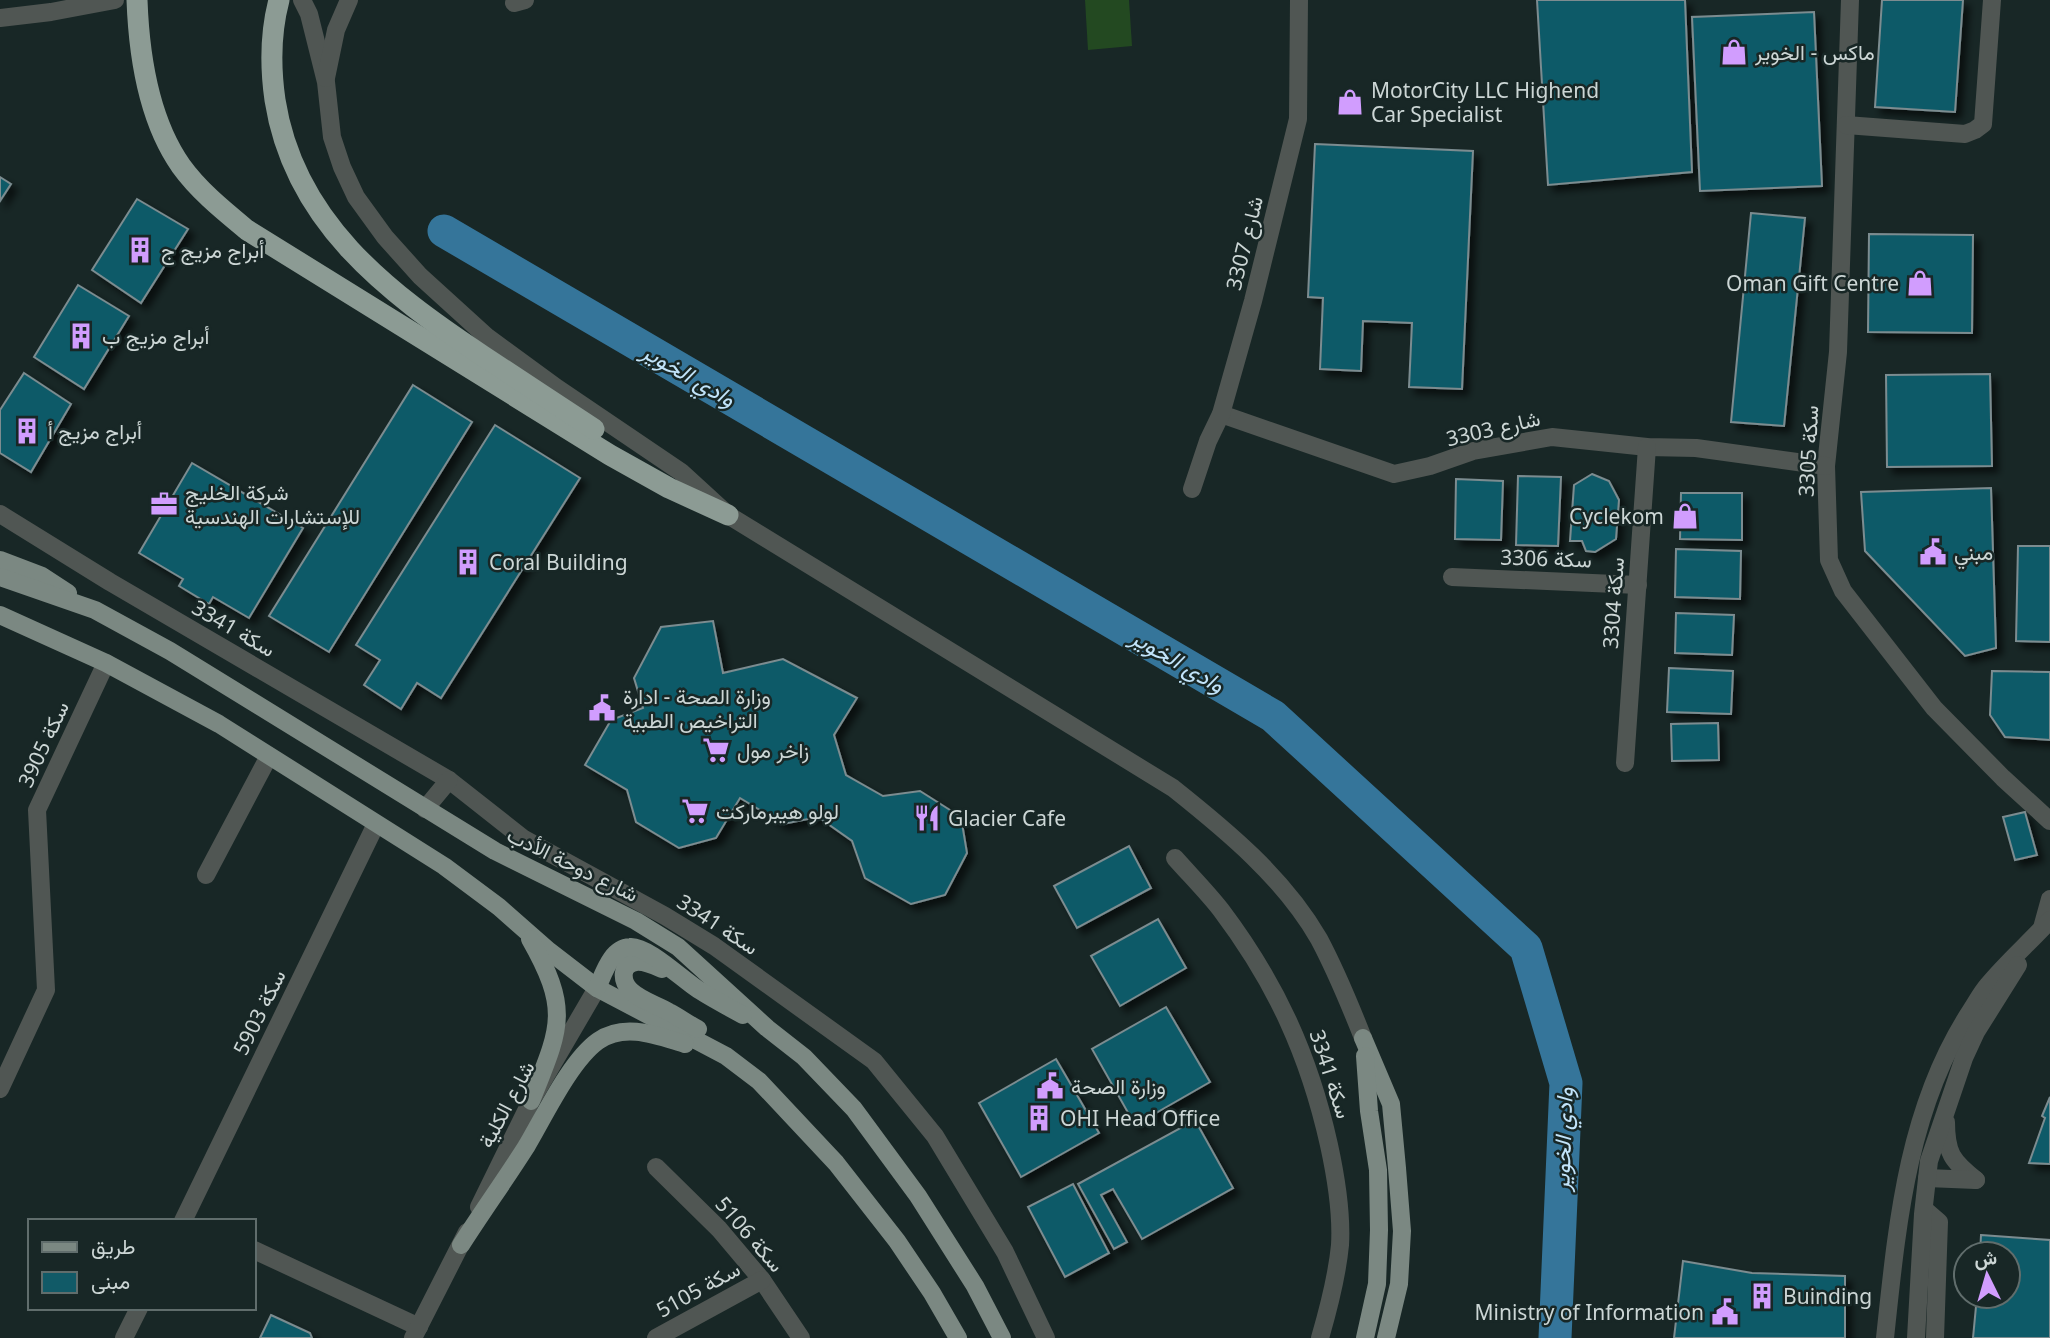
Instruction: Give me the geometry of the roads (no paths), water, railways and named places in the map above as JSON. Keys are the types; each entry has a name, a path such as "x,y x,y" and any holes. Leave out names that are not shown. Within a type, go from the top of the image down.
{"highway":[{"path":"137,0 144,71 156,118 181,166 208,197 247,230 610,455 669,488 728,515"},
{"path":"279,0 273,23 271,51 278,118 291,160 313,204 336,234 376,278 422,314 642,462 728,515"}],"main road":[{"path":"0,560 42,576 95,610"},
{"name":"شارع دوحة الأدب","path":"0,577 95,610 170,650 495,851 636,921 678,947 767,1028 804,1057 854,1109 918,1196 975,1286 1002,1338"},
{"path":"0,615 106,663 219,724 444,866 523,926 597,988 726,1056"},
{"path":"523,926 550,976 556,999 554,1042 531,1101"},
{"path":"597,988 610,960 631,946 643,950 683,979 767,1028"},
{"path":"683,979 642,962 633,962 626,967 623,975 624,983 631,991 699,1030 726,1056 759,1081 836,1163 897,1241 958,1338"},
{"path":"461,1245 526,1146 556,1093 598,1041 620,1033 644,1031 726,1056"},
{"path":"1363,1038 1369,1111 1378,1170 1379,1230 1377,1284 1365,1338"},
{"path":"1363,1038 1391,1104 1402,1231 1399,1284 1386,1338"}],"street":[{"path":"0,19 115,0"},
{"path":"302,0 309,14 326,82 331,137 352,187 385,237 420,276 486,336 557,388 681,471 728,515 1173,788 1227,831 1286,892 1318,938 1342,985 1363,1038"},
{"path":"326,82 336,30 349,0"},
{"name":"3307 شارع","path":"1192,489 1208,441 1221,414 1253,301 1298,119 1299,0"},
{"name":"3305 سكة","path":"1850,0 1838,352 1826,466 1829,560 1843,591 1934,708 2049,821"},
{"path":"1846,125 1965,134 1975,131 1983,124 1992,0"},
{"name":"3303 شارع","path":"1221,414 1394,474 1473,452 1552,437 1647,447 1696,448 1826,466"},
{"name":"سكة 3304","path":"1625,763 1647,447"},
{"name":"سكة 3341","path":"0,514 110,582 449,780 524,839 714,946 874,1061 934,1136 1005,1252 1046,1338"},
{"name":"سكة 3306","path":"1452,577 1638,585"},
{"name":"سكة 3905","path":"0,1089 46,990 37,810 106,663"},
{"path":"206,875 269,756"},
{"path":"425,809 449,780"},
{"name":"سكة 5903","path":"187,1219 376,824"},
{"name":"سكة 3341","path":"1175,858 1220,909 1258,965 1286,1015 1307,1063 1336,1175 1339,1206 1340,1242 1334,1287 1320,1338"},
{"path":"1935,1338 1924,1209 1929,1161 1964,1058 1976,1032 2042,929 2050,899"},
{"path":"1885,1338 1894,1247 1908,1171 1936,1076 1957,1033 1987,986 2042,929"},
{"name":"شارع الكلية","path":"416,1332 531,1101 597,988"},
{"path":"1927,1178 1976,1180 1955,1163 1947,1146 1947,1105"},
{"name":"سكة 5106","path":"656,1167 719,1229 762,1280 801,1338"},
{"path":"256,1251 416,1332"},
{"path":"1916,1338 1929,1260"},
{"name":"سكة 5105","path":"656,1338 762,1280"},
{"path":"124,1338 138,1310"}],"waterway":[{"name":"وادي الخوير","path":"444,231 1273,716 1526,948 1566,1083 1555,1338"}],"place":[{"name":"ماكس - الخوير","path":"1734,52"},
{"name":"MotorCity LLC Highend Car Specialist","path":"1350,102"},
{"name":"أبراج مزيج ج","path":"140,250"},
{"name":"Oman Gift Centre","path":"1920,283"},
{"name":"أبراج مزيج ب","path":"81,336"},
{"name":"أبراج مزيج أ","path":"27,431"},
{"name":"شركة الخليج للإستشارات الهندسية","path":"164,504"},
{"name":"Cyclekom","path":"1685,516"},
{"name":"مبني","path":"1933,552"},
{"name":"Coral Building","path":"468,562"},
{"name":"وزارة الصحة - ادارة التراخيص الطبية","path":"602,708"},
{"name":"زاخر مول","path":"716,750"},
{"name":"لولو هيبرماركت","path":"695,811"},
{"name":"Glacier Cafe","path":"927,818"},
{"name":"وزارة الصحة","path":"1050,1086"},
{"name":"OHI Head Office","path":"1039,1118"},
{"name":"Buinding","path":"1762,1296"},
{"name":"Ministry of Information","path":"1725,1312"}]}
